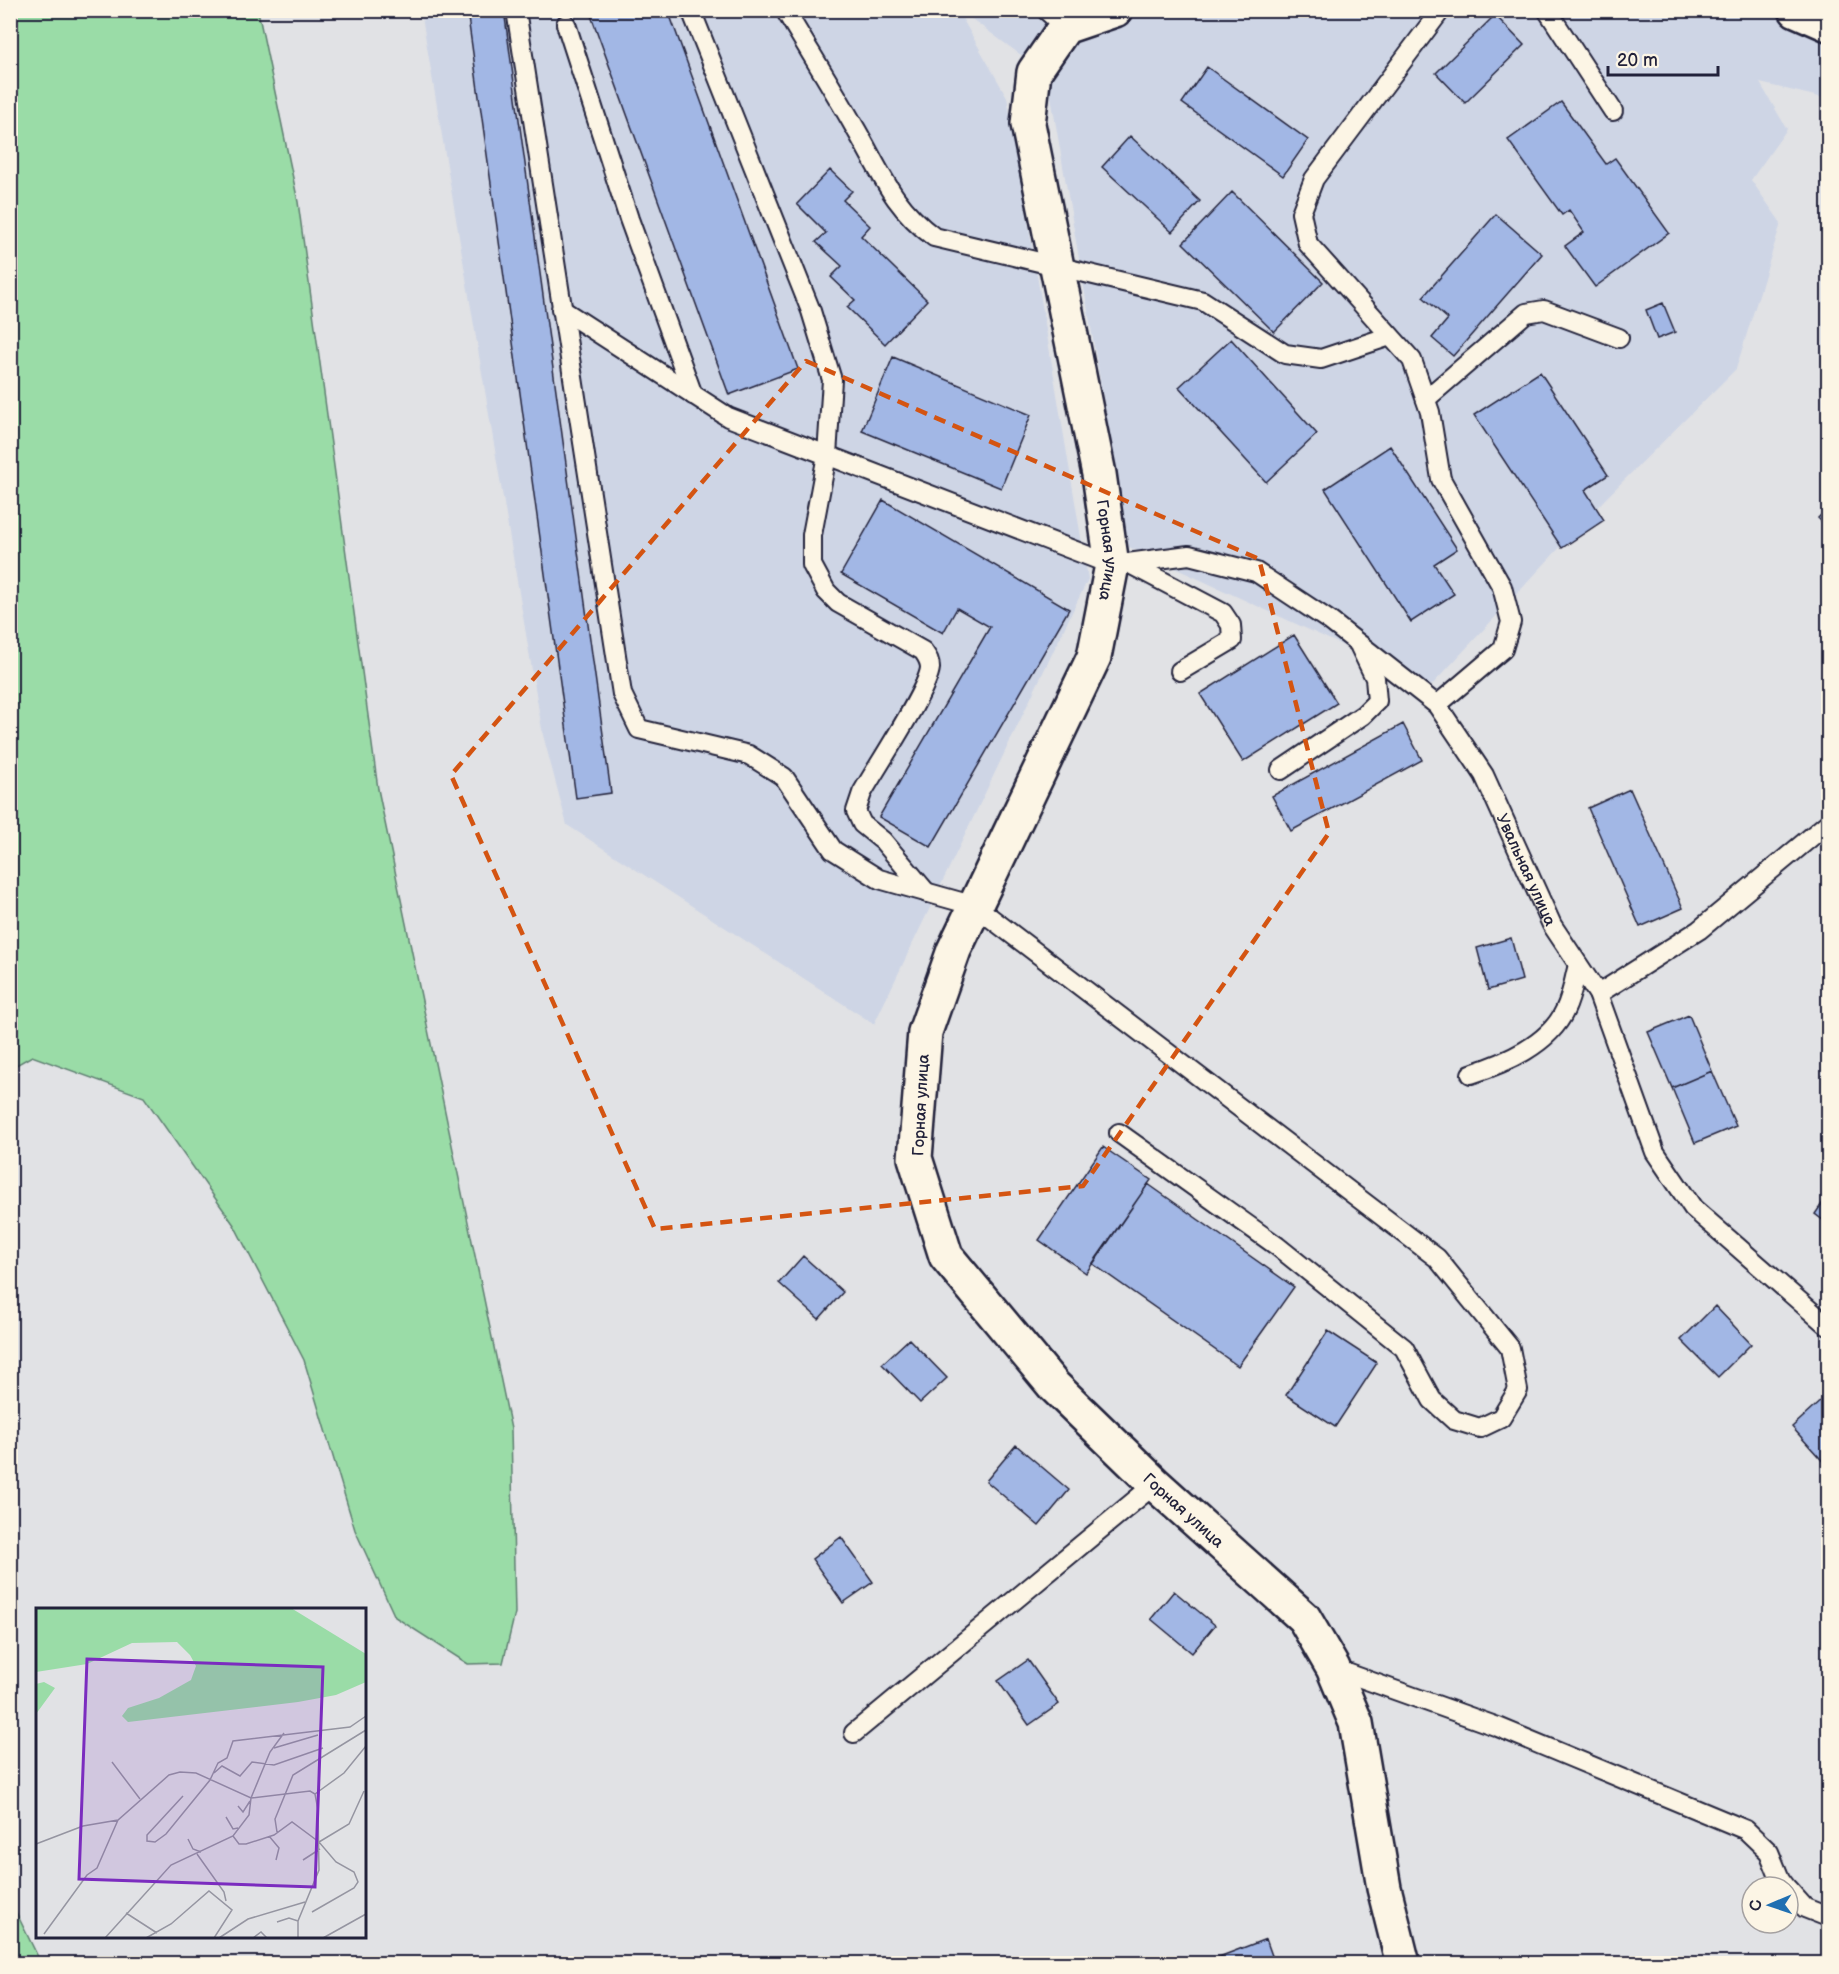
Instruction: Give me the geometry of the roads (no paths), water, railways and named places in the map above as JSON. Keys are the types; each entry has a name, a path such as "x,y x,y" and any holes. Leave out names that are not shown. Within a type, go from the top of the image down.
{"street":[{"path":"1056,19 1115,10"},
{"path":"1796,10 1828,24"},
{"name":"Горная улица","path":"1056,19 1034,72 1028,124 1099,474 1121,565 1094,657 954,951 925,1032 915,1158 946,1256 1054,1386 1155,1485 1304,1618 1333,1668 1356,1723 1384,1888 1403,1964"}],"lane":[{"path":"516,10 622,694 639,729 749,755 784,777 833,850 879,879 975,906 1437,1258 1510,1348 1518,1390 1502,1418 1480,1428 1454,1420 1432,1400 1404,1348 1277,1246 1119,1133"},
{"path":"691,10 811,311 832,381 827,455 812,535 812,566 825,591 838,603 922,651 930,659 930,670 923,689 862,793 856,811 862,824 883,841 927,893"},
{"path":"785,10 855,126 886,185 910,219 934,237 1203,301 1285,354 1321,359 1390,336"},
{"path":"1437,705 1503,650 1511,622 1502,587 1441,479 1425,399 1412,360 1308,244 1301,213 1314,179 1441,10"},
{"path":"1547,10 1613,111"},
{"path":"566,24 629,219 693,394"},
{"path":"561,309 728,417 1121,565 1223,613 1231,625 1232,640 1180,671"},
{"path":"1425,399 1526,313 1544,310 1619,338"},
{"name":"Увальная улица","path":"1121,565 1189,555 1256,572 1330,621 1437,705 1484,775 1552,925 1598,994 1655,1152 1693,1208 1828,1326"},
{"path":"1281,770 1363,715 1377,701 1375,678 1359,643"},
{"path":"1598,994 1699,930 1828,823"},
{"path":"1470,1074 1504,1064 1552,1030 1566,1010 1578,965"},
{"path":"854,1733 1155,1485"},
{"path":"1333,1668 1498,1727 1746,1830 1769,1852 1778,1875"},
{"path":"1800,1902 1805,1908 1828,1917"}]}
